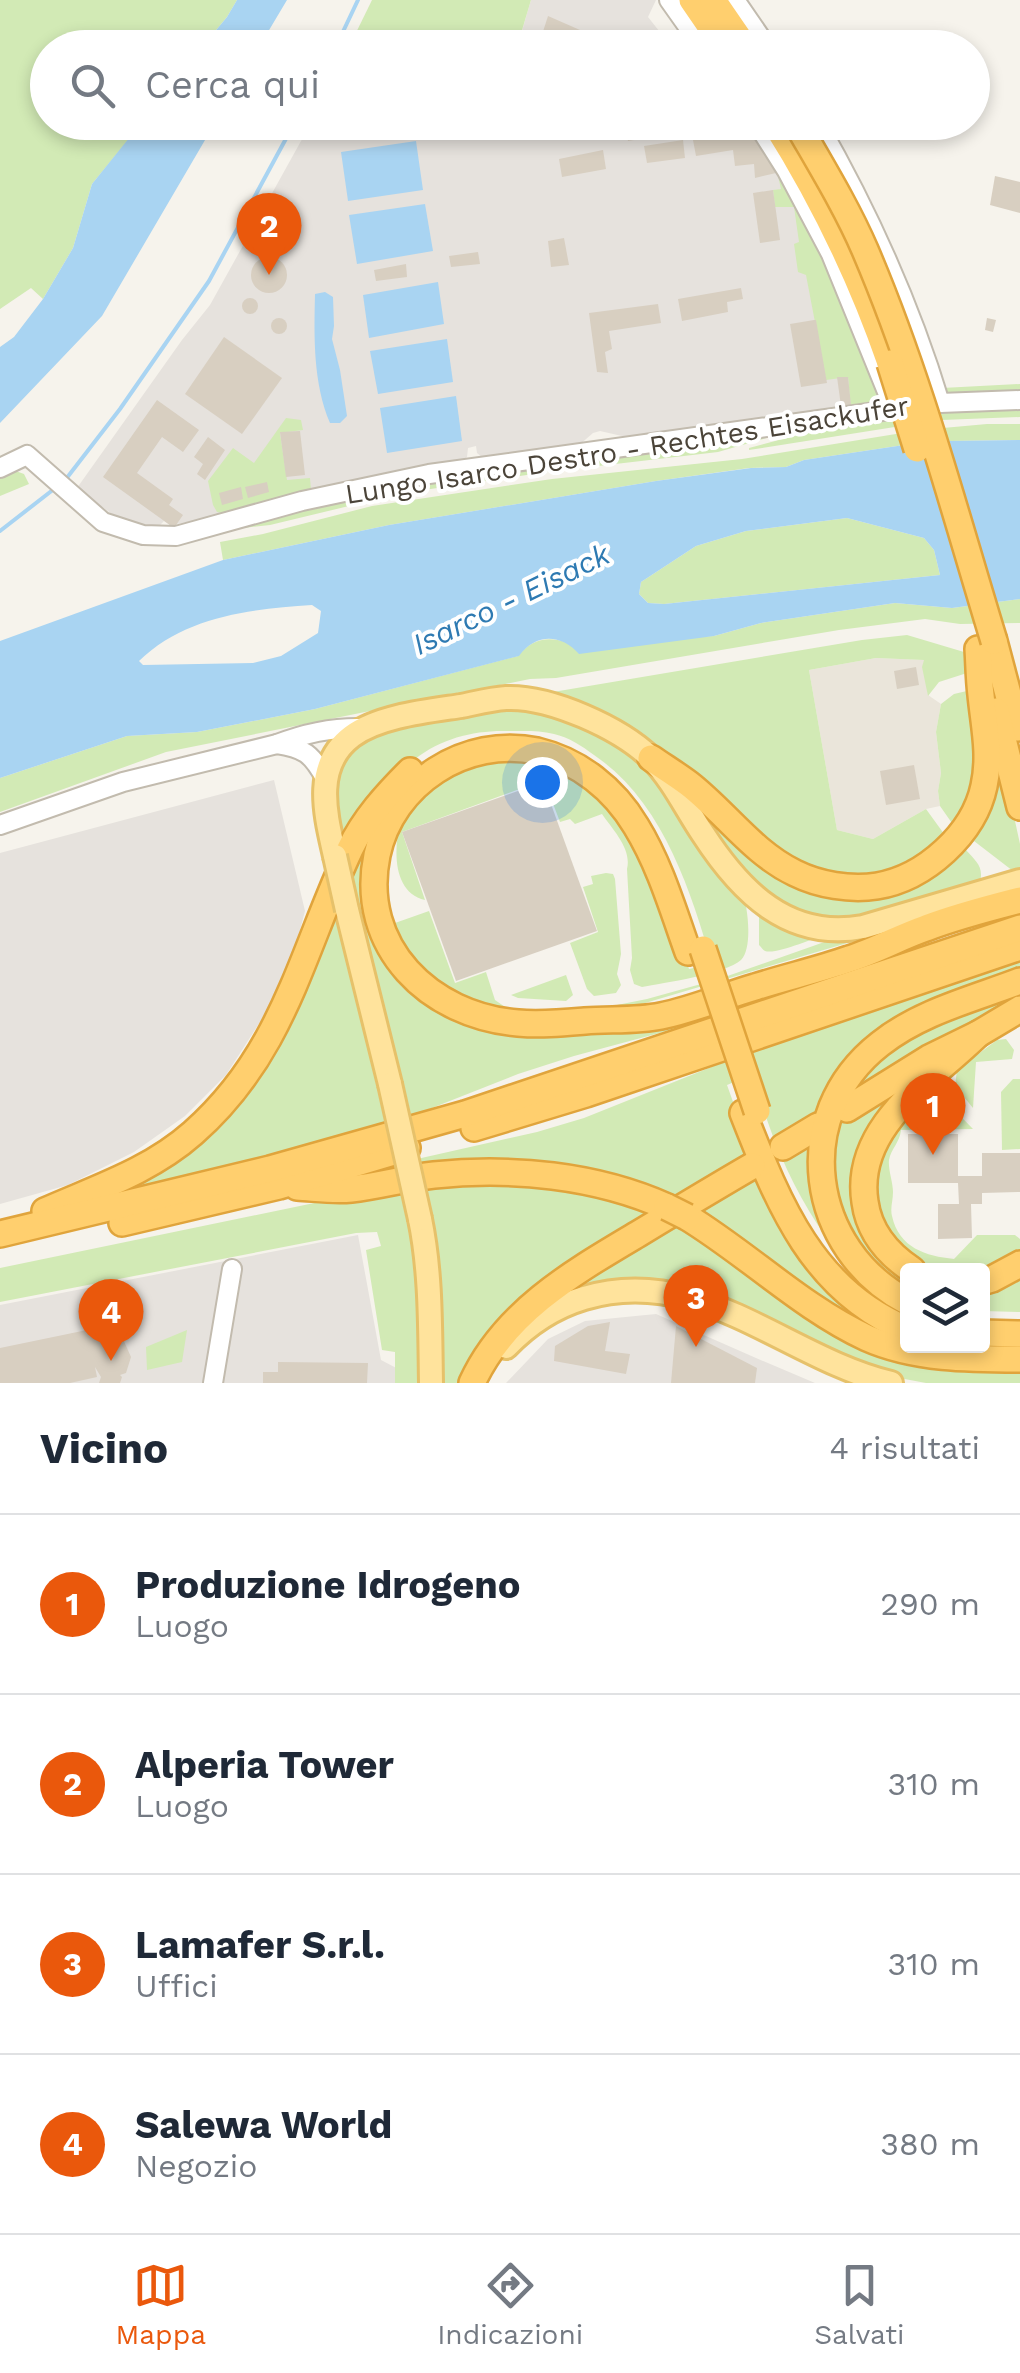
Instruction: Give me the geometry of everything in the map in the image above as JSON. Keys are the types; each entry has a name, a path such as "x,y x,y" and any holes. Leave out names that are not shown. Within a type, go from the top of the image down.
{"highway":[{"path":"692,0 712,30"},
{"path":"713,0 734,30"},
{"path":"784,140 820,201 875,320 942,527 1020,740"},
{"path":"806,140 837,194 882,290 916,388 986,645"},
{"path":"651,758 690,784 768,857 794,873 825,884 878,886 920,870 966,827 985,786 987,736 1002,685"},
{"path":"1002,685 1020,807"},
{"path":"0,1233 156,1161 224,1103 272,1032 351,847 380,802 410,771 442,748 473,737 538,736 570,746 596,763 618,780 639,805 656,834 750,1112 766,1172 788,1218 834,1282 864,1307 900,1326"},
{"path":"695,950 636,826 616,798 574,764 551,754 510,747 448,762 412,792 387,828 374,879 380,924 399,962 440,1000 512,1023 544,1025 660,1016 851,959 926,928 1020,900"},
{"path":"0,1233 270,1169 465,1114 1020,928"},
{"path":"0,1252 279,1186 586,1094 1020,947"},
{"path":"900,1297 879,1284 856,1260 838,1235 828,1210 821,1182 832,1107 858,1066 878,1045 924,1017 1020,981"},
{"path":"847,1109 929,1058 1020,1009"},
{"path":"902,1263 882,1244 866,1215 862,1187 866,1163 874,1141 911,1095 978,1034"},
{"path":"750,1112 818,1243 871,1296 900,1312"},
{"path":"783,1147 818,1126"},
{"path":"472,1383 504,1334 553,1288 752,1166"},
{"path":"279,1186 348,1190 435,1175 499,1172 588,1183 632,1194 677,1212 815,1309 870,1339 966,1360 1020,1359"},
{"path":"990,1280 1020,1264"},
{"path":"990,1320 1020,1319"},
{"path":"990,1334 1020,1334"},
{"path":"990,1346 1020,1345"}],"main road":[{"path":"431,1383 428,1272 420,1218 325,811 325,778 347,739 364,728 421,713 509,698 580,714 616,732 651,758 730,872 760,903 788,919 814,926 844,931 863,928 1020,881"},
{"path":"482,1383 501,1353 543,1316 590,1296 632,1291 665,1292 721,1308 853,1370 891,1383"}],"street":[{"path":"669,0 690,30"},
{"path":"735,0 756,30"},
{"path":"767,140 831,254 894,409"},
{"path":"827,140 886,252 940,402"},
{"name":"Lungo Isarco Destro - Rechtes Eisackufer","path":"0,468 27,455 102,522 143,535 176,536 302,501 429,474 940,402 1020,400"},
{"path":"0,825 123,782 298,736 343,727 364,728"},
{"path":"277,744 308,753 325,778"},
{"path":"213,1383 232,1270"}],"shaded area":[{"path":"531,0 656,0 648,17 658,30 522,30"},
{"path":"302,140 761,140 853,325 877,394 881,393 880,403 635,439 600,431 578,446 483,458 476,446 468,448 461,463 377,475 177,524 174,528 164,521 159,526 116,517 77,488 210,305"},
{"path":"876,658 925,660 928,695 941,704 936,732 941,773 940,806 926,809 873,839 837,830 809,670"},
{"path":"274,780 305,911 284,991 226,1075 185,1116 134,1152 68,1185 0,1204 0,853"},
{"path":"358,1235 381,1360 425,1383 0,1383 0,1305"},
{"path":"656,1314 815,1383 506,1383 548,1339 585,1321"}],"green space":[{"path":"0,0 237,0 216,30 30,30 30,140 128,140 92,184 73,248 43,299 31,288 0,309"},
{"path":"372,0 531,0 522,30 357,30"},
{"path":"775,163 816,239 877,394 881,393 880,403 851,409 848,377 826,380 806,275 798,272 794,207 775,207 773,190 781,189"},
{"path":"1020,384 1020,394 943,397 942,388"},
{"path":"1020,408 1020,417 942,420 939,410"},
{"path":"898,415 901,426 749,450 814,427"},
{"path":"286,418 301,420 303,430 280,433 287,480 310,478 311,490 226,514 217,512 208,481 233,448 254,463"},
{"path":"1020,424 1020,440 947,441 943,428"},
{"path":"902,433 904,445 804,460 786,467 656,481 389,525 223,560 220,542 372,506 552,479 742,459"},
{"path":"780,434 718,452 403,493 243,528 295,510 403,485"},
{"path":"13,470 24,474 29,484 0,496 0,476"},
{"path":"847,518 924,538 934,550 940,575 664,604 648,603 639,594 641,582 696,546 746,531"},
{"path":"1020,599 1020,623 960,624 925,619 839,630 556,678 530,679 166,752 0,812 0,778 127,736 197,732 315,709 518,656 541,640 569,643 714,636 761,623 895,603 952,608"},
{"path":"907,635 964,652 967,673 939,682 928,696 924,660 876,658 809,670 837,830 873,839 926,809 947,838 899,872 834,878 788,861 676,762 622,721 553,692 862,640"},
{"path":"971,690 980,741 972,794 954,826 940,806 936,732 941,704 954,694"},
{"path":"495,707 542,710 607,736 642,762 742,891 748,937 741,960 694,977 642,987 634,984 624,847 602,814 575,824 570,819 560,822 544,780 402,832 425,900 412,894 398,871 396,856 400,824 410,799 479,754 553,759 624,817 671,913 689,969 712,964 683,877 638,796 594,755 554,734 483,732 459,737 425,752 405,769 343,857 330,792 352,750 388,729"},
{"path":"999,748 1020,844 1020,871 1013,871 974,841 966,850 980,868 980,882 847,920 803,915 776,901 739,867 693,802 804,881 927,871"},
{"path":"367,833 395,963 509,1028 762,990 906,952 704,1021 518,1074 404,1119 89,1202 229,1107","holes":["339,914 395,1081 376,1083"]},
{"path":"613,874 615,879 621,954 617,974 621,985 616,993 594,996 587,989 570,943 598,932 583,887 593,884 591,876"},
{"path":"979,904 625,1009 505,1016 433,987 386,923 387,906 395,923 429,911 455,983 486,972 495,1000 508,1009 587,1011 719,979 847,934"},
{"path":"759,908 826,934 765,951 759,945"},
{"path":"1020,961 1020,976 909,1018 822,1119 776,1145 751,1075 727,1085 752,1155 676,1204 419,1170 417,1159 584,1118 719,1064"},
{"path":"566,975 573,995 566,1001 511,995"},
{"path":"1020,988 1020,997 844,1100 891,1043"},
{"path":"1006,1039 1014,1050 1012,1059 976,1062 973,1108 955,1086 957,1070 997,1040"},
{"path":"922,1070 857,1190 901,1263 900,1286 854,1244 830,1183 834,1124"},
{"path":"1013,1079 1020,1079 1020,1149 1002,1150 1001,1092"},
{"path":"931,1086 973,1129 901,1130 889,1160 891,1213 896,1227 915,1248 954,1259 977,1235 1015,1235 1020,1239 1020,1257 990,1267 990,1263 912,1262 880,1226 873,1170 877,1155"},
{"path":"820,1133 845,1262 809,1211 781,1156"},
{"path":"758,1169 773,1201 900,1336 900,1340 846,1319 693,1209"},
{"path":"522,1177 660,1212 570,1272 475,1383 395,1383 395,1352 382,1350 366,1250 381,1246 377,1232 0,1302 0,1268 401,1185"},
{"path":"675,1220 822,1319 900,1336 900,1353 975,1353 1020,1363 1020,1383 926,1383 894,1377 712,1299 563,1300 587,1271"},
{"path":"1020,1272 1020,1312 990,1311 990,1284"},
{"path":"187,1330 182,1362 147,1370 146,1347"}],"water":[{"path":"237,0 287,0 269,30 216,30"},
{"path":"127,140 205,140 102,316 0,423 0,347 14,337 43,299 73,248 92,184"},
{"path":"416,141 423,190 348,201 341,152"},
{"path":"425,204 433,251 357,264 349,215"},
{"path":"438,282 444,324 369,338 363,295"},
{"path":"325,292 333,297 332,339 347,416 340,423 330,423 318,376 315,294"},
{"path":"447,339 453,382 378,394 370,351"},
{"path":"456,396 462,441 387,453 380,408"},
{"name":"Isarco - Eisack","path":"1020,440 1020,599 952,608 895,603 761,623 714,636 579,654 557,640 541,640 519,656 315,709 197,732 127,736 0,778 0,641 223,560 389,525 656,481 786,467 804,460 947,441","holes":["847,518 924,538 934,550 940,575 664,604 648,603 639,594 641,582 696,546 746,531","312,605 321,611 318,633 281,656 253,663 143,665 139,661 157,646 198,625 243,613"]}],"building":[{"path":"548,16 580,30 544,30"},
{"path":"683,140 685,158 647,163 644,146"},
{"path":"693,140 762,140 775,163 776,173 755,178 754,164 735,166 733,150 696,156"},
{"path":"603,150 606,169 562,177 559,159"},
{"path":"995,176 1020,182 1020,213 990,205"},
{"path":"773,190 780,240 760,243 753,193"},
{"path":"564,238 569,265 551,267 548,241"},
{"path":"478,252 480,264 451,267 449,256"},
{"path":"269,257 282,262 287,275 282,288 269,293 256,288 251,275 256,262"},
{"path":"406,264 407,277 376,281 374,270"},
{"path":"741,288 743,299 727,302 728,312 682,321 678,299"},
{"path":"250,298 258,306 250,314 242,306"},
{"path":"658,304 661,323 609,331 612,349 605,352 608,373 597,372 589,313"},
{"path":"279,318 287,326 279,334 271,326"},
{"path":"987,318 996,320 993,332 985,330"},
{"path":"816,320 827,383 801,387 790,324"},
{"path":"224,337 282,378 242,434 185,394"},
{"path":"837,377 848,377 851,405 841,406"},
{"path":"157,400 199,430 183,452 162,437 137,473 173,499 169,505 183,515 174,528 103,477"},
{"path":"300,431 305,475 286,477 280,432"},
{"path":"208,437 225,450 205,480 197,474 203,464 194,457"},
{"path":"267,482 269,492 248,498 245,487"},
{"path":"241,487 243,499 222,505 219,493"},
{"path":"916,667 919,685 897,689 894,671"},
{"path":"914,765 920,799 886,805 880,771"},
{"path":"543,782 597,931 456,981 402,832"},
{"path":"908,1134 958,1134 958,1176 982,1176 982,1153 1020,1153 1020,1192 982,1193 982,1204 971,1204 972,1238 938,1239 938,1204 959,1204 958,1183 908,1183"},
{"path":"610,1322 605,1351 630,1354 626,1374 554,1361 555,1346 588,1326"},
{"path":"676,1326 757,1368 755,1383 671,1383"},
{"path":"112,1329 123,1339 131,1357 126,1373 120,1375 120,1383 99,1383 101,1377 95,1367 97,1377 70,1383 0,1383 0,1348 87,1330 88,1334"},
{"path":"278,1362 368,1363 367,1383 263,1383 263,1372 278,1372"}],"waterway":[{"path":"344,30 358,0"},
{"path":"66,479 209,281 285,140"},
{"path":"0,531 54,489"}],"place":[{"name":"Alperia Tower","path":"269,275"},
{"name":"Produzione Idrogeno","path":"933,1155"},
{"name":"Lamafer S.r.l.","path":"696,1347"},
{"name":"Salewa World","path":"111,1361"}]}
